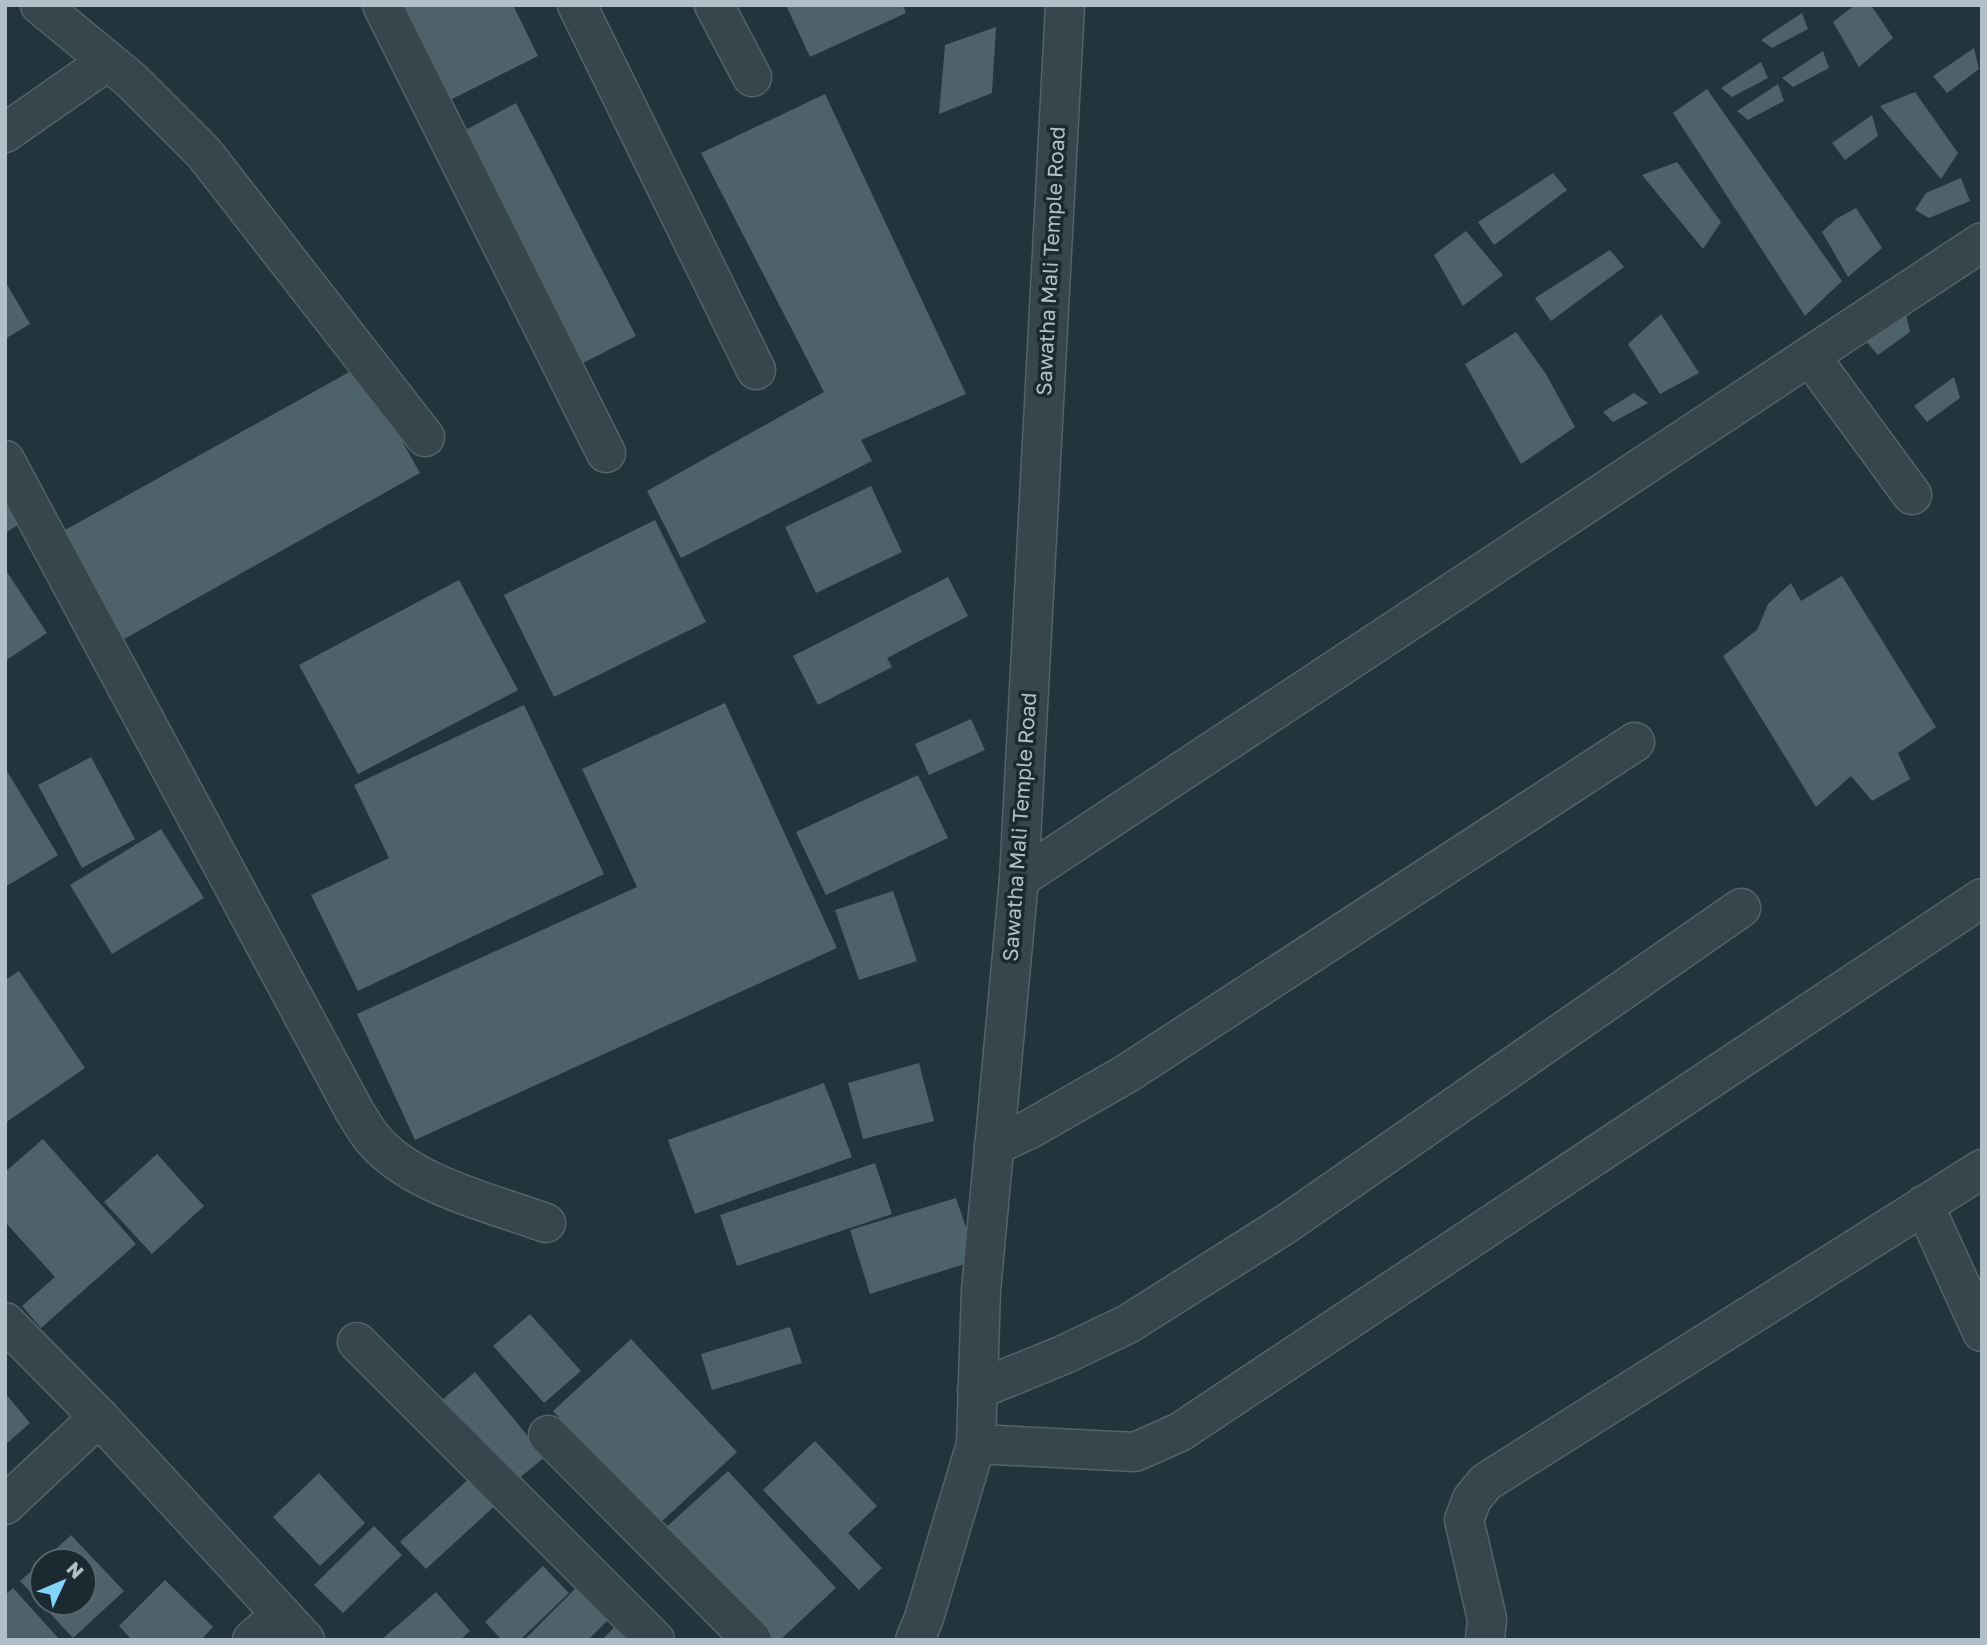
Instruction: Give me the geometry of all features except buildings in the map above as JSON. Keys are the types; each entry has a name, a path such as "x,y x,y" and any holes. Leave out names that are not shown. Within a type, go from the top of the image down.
{"street":[{"path":"40,5 131,80 204,153 425,437"},
{"path":"382,5 606,453"},
{"path":"577,5 756,370"},
{"path":"714,5 752,77"},
{"name":"Sawatha Mali Temple Road","path":"915,1640 976,1444 981,1290 1019,879 1065,5"},
{"path":"5,133 108,61"},
{"path":"1019,879 1982,242"},
{"path":"1810,356 1912,495"},
{"path":"5,460 355,1112 372,1139 404,1167 451,1189 546,1223"},
{"path":"995,1146 1126,1074 1635,742"},
{"path":"976,1444 1135,1452 1180,1432 1982,898"},
{"path":"977,1390 1063,1355 1139,1317 1286,1224 1741,908"},
{"path":"1485,1640 1488,1619 1464,1520 1472,1499 1486,1482 1982,1169"},
{"path":"1924,1205 1982,1332"},
{"path":"5,1322 99,1417 293,1627 252,1640"},
{"path":"357,1342 655,1640"},
{"path":"5,1505 99,1417"},
{"path":"548,1435 752,1640"}]}
